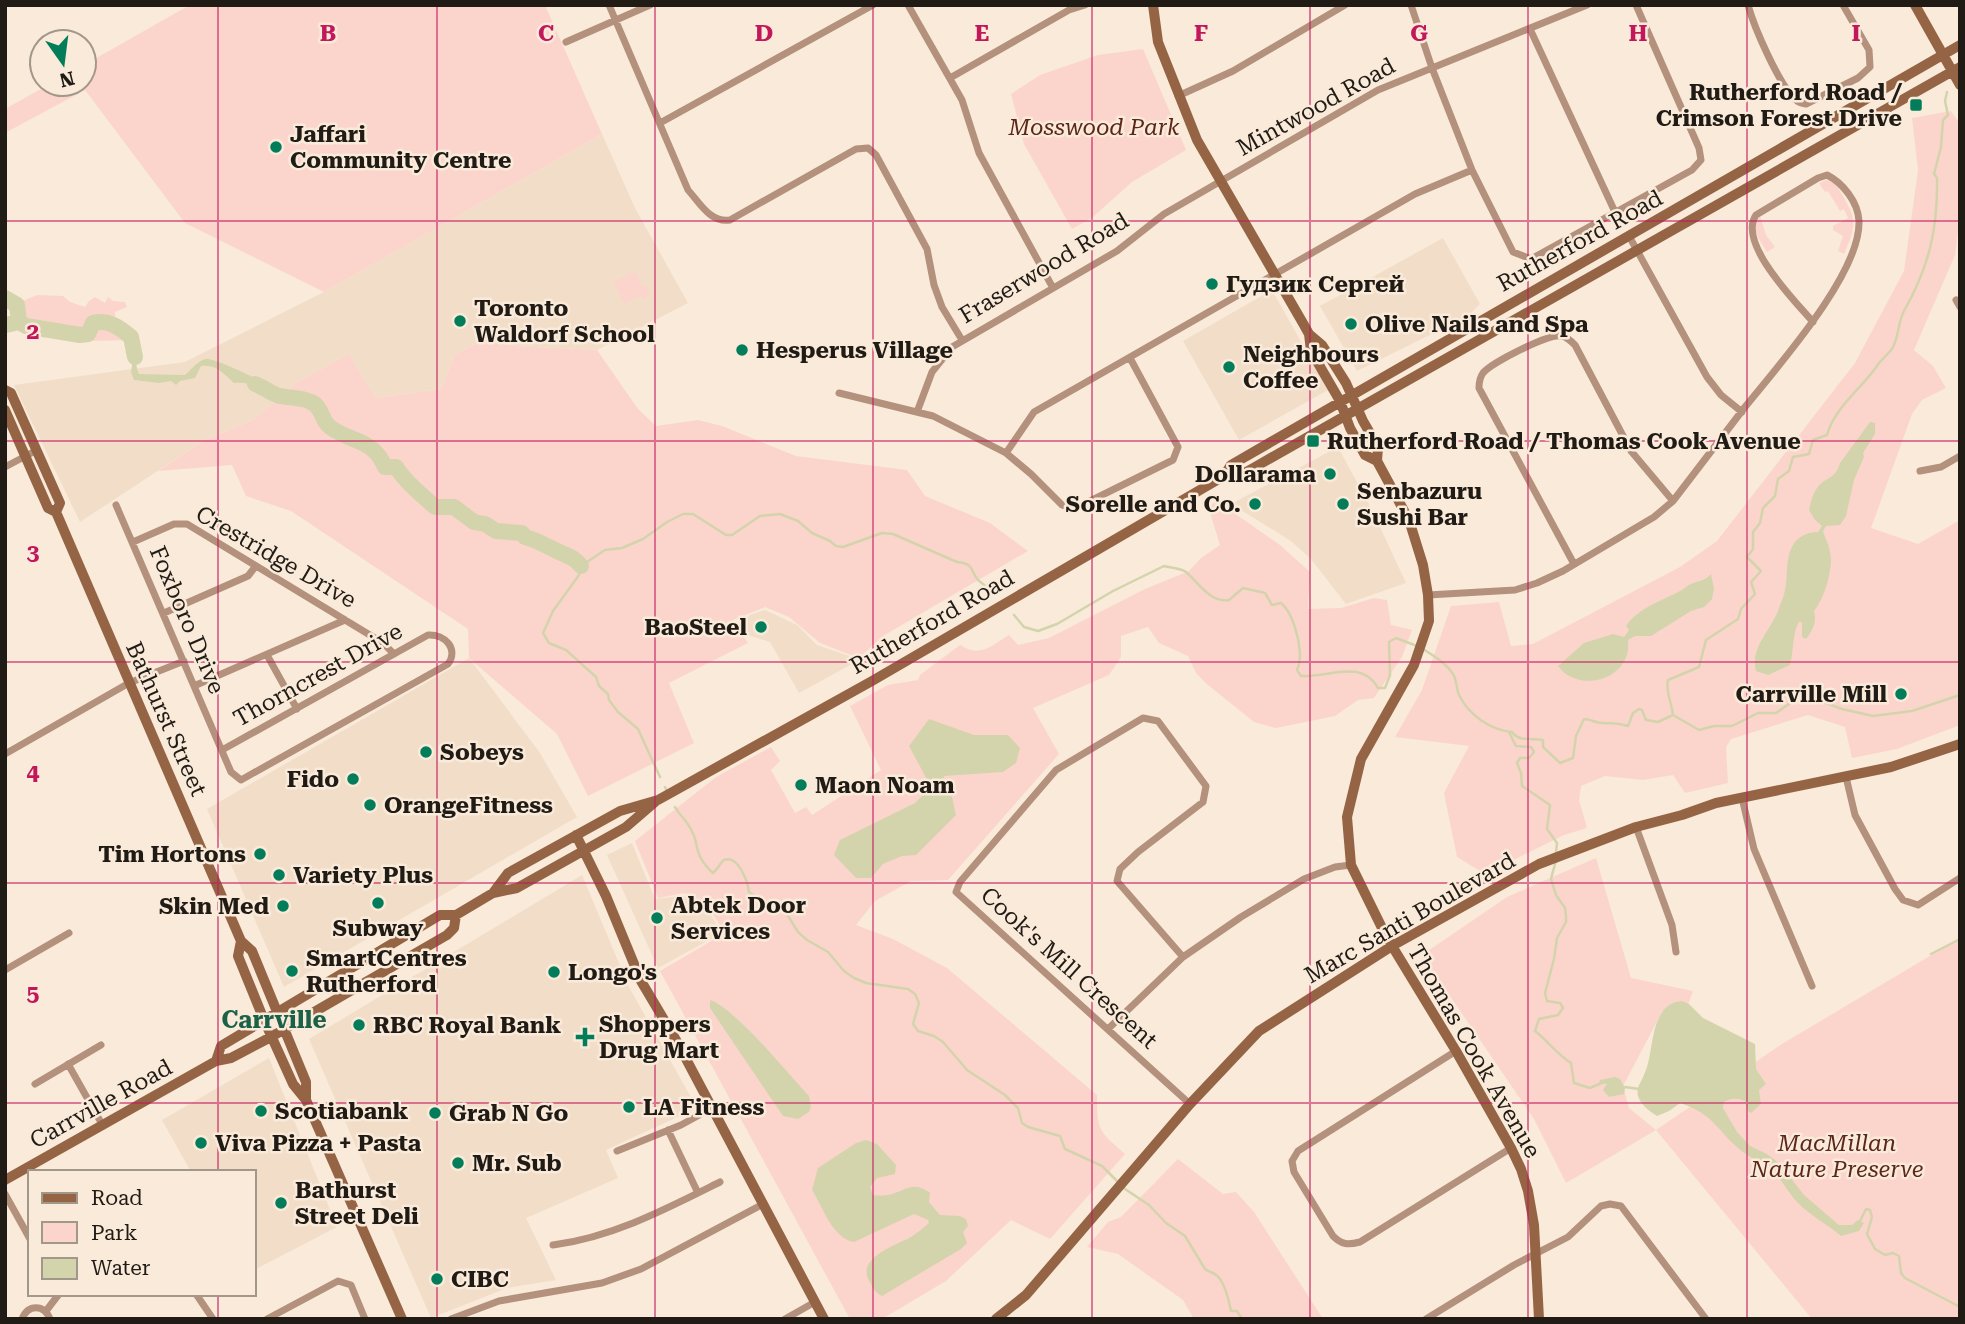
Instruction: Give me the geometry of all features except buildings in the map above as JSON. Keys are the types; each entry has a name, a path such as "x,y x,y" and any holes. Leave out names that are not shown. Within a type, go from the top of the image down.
{"main road":[{"path":"1153,5 1158,42 1197,140 1309,334"},
{"path":"1914,5 1943,55 1956,69 1960,85"},
{"name":"Rutherford Road","path":"493,892 517,888 626,827 658,800 872,681 1224,476 1231,465 1351,394 1960,45"},
{"name":"Rutherford Road","path":"1224,476 1239,476 1358,410 1956,69"},
{"name":"Thomas Cook Avenue","path":"1309,334 1322,345 1378,447 1377,461 1409,520 1423,565 1428,595 1429,621 1414,665 1361,759 1350,796 1347,817 1351,865 1392,946 1511,1148 1528,1191 1536,1254 1539,1319"},
{"name":"Thomas Cook Avenue","path":"1309,334 1311,351 1340,401 1365,455 1377,461"},
{"name":"Bathurst Street","path":"5,390 11,393 60,503 56,512"},
{"name":"Bathurst Street","path":"5,410 48,508 56,512 241,941 252,951 306,1082 306,1100"},
{"name":"Marc Santi Boulevard","path":"996,1319 1026,1295 1190,1104 1259,1031 1392,946 1539,864 1636,827 1716,803 1891,767 1960,744"},
{"name":"Rutherford Road","path":"264,1020 440,915 456,915 493,892 508,873 576,835 621,811 658,800"},
{"path":"576,835 585,849 641,981 824,1319"},
{"name":"Rutherford Road","path":"285,1029 447,935 453,930 456,915"},
{"name":"Bathurst Street","path":"241,941 238,956 271,1037 293,1084 306,1100 402,1319"},
{"name":"Carrville Road","path":"216,1061 221,1046 264,1020"},
{"name":"Carrville Road","path":"5,1180 216,1061 232,1058 285,1029"}],"street":[{"path":"609,5 688,190 713,217 727,221 857,148 872,150 927,249 934,285 942,307 962,340"},
{"path":"566,42 650,5"},
{"path":"660,123 873,5"},
{"path":"908,5 962,100 979,153 1053,288"},
{"path":"950,78 1069,10 1084,5"},
{"path":"1178,96 1233,71 1345,5"},
{"path":"1411,5 1432,68 1472,170 1513,252 1531,259 1692,170 1701,160 1699,148 1636,5"},
{"name":"Mintwood Road","path":"1220,181 1377,90 1587,5"},
{"path":"1748,5 1763,45 1783,82 1796,100 1806,104 1858,78 1870,67 1869,50 1843,5"},
{"path":"1530,29 1615,212"},
{"path":"1006,453 1034,412 1415,194 1472,170"},
{"path":"1428,595 1515,590 1537,583 1654,517 1673,501 1813,322 1837,284 1857,239 1859,221 1844,186 1827,175 1756,215 1751,222 1756,246 1783,289 1813,322"},
{"name":"Fraserwood Road","path":"918,412 932,372 951,347 1117,251 1164,214 1220,181"},
{"path":"1629,236 1707,377 1721,395 1742,412"},
{"path":"1574,564 1479,388 1479,379 1485,370 1536,341 1555,335 1564,336 1575,345 1631,451 1673,501"},
{"path":"839,393 933,416 1006,453 1062,505 1073,509 1173,460 1178,447 1130,358"},
{"path":"5,467 37,450"},
{"path":"1920,471 1941,467 1960,456"},
{"name":"Foxboro Drive","path":"116,505 231,772 241,780 448,664"},
{"name":"Crestridge Drive","path":"133,542 174,524 185,523 383,643 394,654"},
{"path":"164,613 248,576 255,567"},
{"path":"194,686 345,620"},
{"name":"Thorncrest Drive","path":"222,750 428,635 438,634 449,643 453,657 448,664"},
{"path":"267,655 297,709"},
{"path":"5,754 129,683 184,661"},
{"name":"Cook's Mill Crescent","path":"1183,957 1117,881 1120,869 1138,852 1203,802 1206,786 1158,722 1143,718 1056,770 960,882 956,892 1190,1104"},
{"path":"1846,777 1855,815 1903,900 1918,905 1960,878"},
{"path":"1742,798 1754,849 1812,986"},
{"path":"1636,827 1672,925 1676,951"},
{"path":"1108,1029 1183,957 1241,917 1304,880 1337,866 1351,865"},
{"path":"5,970 69,933"},
{"path":"35,1084 101,1045"},
{"path":"1456,1051 1298,1151 1292,1161 1294,1172 1333,1236 1342,1244 1350,1245 1360,1242 1511,1148"},
{"path":"68,1065 103,1126"},
{"path":"617,1151 712,1108"},
{"path":"668,1130 698,1193"},
{"path":"553,1245 580,1242 640,1221 720,1182"},
{"path":"5,1194 28,1235"},
{"path":"451,1319 499,1301 603,1283 641,1269 763,1204"},
{"path":"1426,1319 1514,1265 1568,1237 1601,1206 1616,1204 1630,1217 1706,1319"},
{"path":"267,1319 338,1281 351,1285 365,1319"},
{"path":"46,1311 57,1296"},
{"path":"197,1296 213,1319"},
{"path":"785,1319 815,1302"},
{"path":"22,1319 32,1308 46,1311 50,1319"}],"shaded area":[{"name":"Toronto Waldorf School","path":"602,134 635,208 688,303 597,350 514,346 487,339 455,354 441,389 374,398 349,354 297,382 253,420 203,441 80,522 14,385 185,362 324,292"},
{"path":"1443,238 1480,304 1468,316 1357,371 1320,306"},
{"path":"1272,290 1328,390 1239,440 1183,341"},
{"path":"1338,447 1374,514 1406,583 1346,604 1311,559 1291,541 1231,504"},
{"path":"765,610 797,625 817,645 849,656 852,664 799,693 770,642 747,635 740,627 750,615"},
{"path":"469,658 540,753 577,817 284,987 207,809"},
{"path":"632,843 655,899 683,896 707,909 722,933 658,968 607,855"},
{"path":"582,875 629,987 697,1108 606,1150 618,1178 526,1218 556,1280 507,1288 431,1318 309,1039"},
{"path":"269,1058 337,1227 256,1269 256,1170 190,1170 162,1120"}],"green space":[{"path":"190,5 545,5 602,134 324,292 185,223 91,98 98,98 98,57"},
{"name":"Mosswood Park","path":"1143,49 1186,150 1132,182 1093,217 1072,229 1024,144 1011,94 1040,75 1098,55"},
{"path":"28,96 70,98 5,133 5,109"},
{"path":"1951,111 1960,124 1960,215 1955,255 1914,350 1933,366 1946,388 1922,400 1912,414 1871,528 1918,544 1960,520 1960,725 1897,749 1852,758 1845,727 1808,715 1731,739 1726,747 1728,783 1685,793 1673,775 1643,780 1605,776 1581,786 1579,800 1587,828 1564,835 1485,874 1457,857 1444,793 1469,746 1395,737 1422,690 1451,606 1499,602 1511,646 1533,644 1680,567 1717,541 1855,363 1904,271 1918,170 1912,118"},
{"path":"1826,180 1835,183 1853,217 1852,233 1844,254 1838,251 1843,236 1833,230 1833,226 1848,218 1844,209 1840,211 1828,191 1825,192 1819,183"},
{"path":"1760,216 1766,235 1775,247 1767,252 1755,225"},
{"path":"635,271 643,287 647,285 650,295 643,300 641,296 624,304 613,282"},
{"path":"37,295 63,296 70,302 85,307 95,297 105,303 108,297 113,301 125,302 127,307 115,312 115,323 134,336 129,340 91,341 74,335 51,335 45,338 11,323 17,313 6,298 12,296 23,301"},
{"path":"487,339 514,346 597,350 638,409 656,426 698,420 722,426 796,456 907,470 925,496 990,523 1028,551 883,636 859,658 820,643 789,617 765,607 733,620 748,643 669,683 694,743 588,796 557,734 469,658 468,629 291,511 246,496 232,465 158,471 203,441 253,420 297,382 349,354 375,398 441,389 455,354"},
{"path":"1217,501 1280,545 1310,572 1308,609 1341,608 1374,598 1387,600 1391,625 1412,630 1402,657 1374,698 1358,700 1335,716 1276,728 1254,722 1196,673 1188,656 1159,643 1148,627 1121,636 1121,657 1109,675 1033,708 1059,754 948,880 911,881 875,901 856,925 893,939 947,968 1097,1095 1101,1129 1125,1154 1050,1239 1011,1220 946,1281 882,1319 850,1319 660,971 725,933 708,907 684,893 658,898 635,841 716,777 771,747 780,761 771,770 795,813 806,807 812,815 881,770 850,706 888,685 918,680 920,675 960,645 967,649 980,650 1009,635 1018,645 1049,638 1145,589 1189,571 1201,558 1220,545 1208,506"},
{"path":"1596,858 1631,978 1693,991 1685,1013 1662,1012 1623,1086 1629,1108 1656,1130 1566,1183 1534,1119 1422,955 1507,897"},
{"name":"MacMillan Nature Preserve","path":"1960,938 1960,1319 1812,1319 1656,1130 1782,1044"},
{"path":"1178,1159 1223,1194 1236,1192 1254,1212 1323,1319 1194,1319 1183,1300 1118,1254 1087,1247 1108,1222 1121,1217"}],"water":[{"path":"134,336 139,374 185,375 197,363 206,359 242,372 275,391 270,394 254,385 234,383 219,370 206,366 201,366 195,378 180,381 176,385 171,381 159,383 134,380 129,340"},
{"path":"1870,422 1875,423 1875,434 1863,453 1846,516 1840,525 1826,526 1823,531 1831,566 1825,591 1814,611 1812,629 1806,639 1802,637 1802,622 1799,622 1790,665 1768,675 1756,671 1758,647 1775,618 1784,595 1788,557 1792,547 1800,537 1818,532 1822,526 1809,510 1814,493 1820,484 1835,473"},
{"path":"1711,574 1714,589 1712,599 1704,607 1691,611 1651,636 1635,636 1628,640 1627,654 1614,673 1591,681 1578,680 1567,675 1558,666 1584,643 1613,634 1624,637 1629,630 1626,626 1637,614"},
{"path":"929,719 974,735 1008,735 1020,748 1016,763 1003,772 944,776 941,789 952,797 956,815 916,855 902,856 883,864 871,878 856,878 834,855 840,840 915,803 931,787 909,746"},
{"path":"710,1000 747,1028 809,1096 809,1112 798,1119 783,1116 710,1008"},
{"path":"1682,1001 1703,1018 1755,1044 1756,1069 1766,1084 1759,1090 1761,1104 1751,1113 1745,1101 1734,1099 1724,1102 1723,1108 1737,1132 1750,1146 1779,1163 1804,1195 1839,1225 1852,1225 1858,1220 1864,1223 1859,1231 1841,1236 1808,1212 1771,1170 1734,1145 1701,1112 1680,1103 1657,1116 1643,1105 1638,1090 1647,1067 1659,1018 1667,1007"},
{"path":"1615,1077 1620,1079 1625,1088 1624,1094 1609,1097 1603,1090 1607,1084 1599,1083 1600,1080"},
{"path":"866,1140 877,1144 896,1165 895,1174 877,1178 870,1187 873,1195 883,1196 910,1187 922,1188 930,1193 929,1202 940,1215 960,1216 966,1219 968,1226 963,1232 967,1243 961,1249 882,1296 874,1290 867,1275 867,1267 878,1254 913,1235 929,1223 928,1220 914,1214 854,1242 840,1235 834,1228 812,1190 818,1168 856,1143"}],"waterway":[{"path":"1673,715 1668,680 1699,667 1706,640 1738,619 1741,609 1755,594 1751,582 1761,571 1747,557 1753,549 1753,532 1760,523 1763,508 1775,496 1778,479 1789,471 1793,457 1809,454 1813,440 1827,435 1836,415 1895,343 1902,315 1926,263 1934,231 1937,197 1937,178 1934,174 1941,147 1943,120 1948,115 1945,101 1947,92"},
{"path":"5,298 17,305 19,322"},
{"path":"6,325 19,322 26,326 80,335 88,334 93,323 108,323 131,337 135,357"},
{"path":"255,384 277,395 315,404 330,427 368,446 385,467 396,467 435,507 454,507 474,522 485,524 496,531 522,533 525,537 573,558 581,566"},
{"path":"660,777 638,729 618,712 608,694 599,686 596,677 566,650 549,643 543,633 553,611 579,575 581,566 605,550 622,548 643,539 683,514 693,514 726,535 732,535 760,516 780,514 798,521 812,533 836,546 843,547 882,533 893,534 967,564 978,580 992,592"},
{"path":"1014,615 1024,627 1038,631 1057,624 1113,591 1164,566 1186,572 1210,595 1222,600 1229,600 1243,588 1265,593 1272,605 1281,603 1286,608 1297,634 1300,654 1297,670 1301,676 1353,672 1371,679 1378,688 1385,688 1390,675 1389,642 1396,638 1417,646"},
{"path":"1423,649 1450,670 1459,695 1474,715 1488,725 1512,732 1518,737 1543,740 1543,747 1560,763 1573,758 1576,736 1584,719 1628,726 1633,713 1639,709 1646,720 1658,722 1673,715"},
{"path":"1673,715 1699,730 1714,726 1732,726 1758,713 1776,713 1796,699 1815,699 1873,716 1912,711 1960,695"},
{"path":"1509,732 1516,746 1531,747 1534,752 1529,758 1520,758 1517,763 1522,786 1550,805 1547,829 1557,843 1556,853"},
{"path":"675,807 693,832 699,854 713,873 724,860 734,861 742,871 749,892 785,911 798,932 828,952 844,971 866,983 908,989 915,994 919,1003 913,1024 918,1031 943,1042 967,1070 1005,1095 1018,1108 1022,1123 1060,1136 1065,1149 1102,1166 1118,1182"},
{"path":"1556,860 1551,879 1556,895 1565,908 1566,922 1557,938 1545,993 1547,1001 1560,1003 1563,1008 1558,1015 1539,1019 1535,1031 1571,1063 1574,1083 1590,1088 1606,1081"},
{"path":"1931,954 1960,939"},
{"path":"1625,1087 1639,1089"},
{"path":"1122,1187 1149,1205 1166,1223 1185,1236 1205,1269 1215,1274 1222,1282 1231,1311 1237,1311 1242,1319"},
{"path":"1859,1223 1866,1209 1870,1210 1872,1217 1867,1234 1875,1249 1885,1255 1893,1253 1899,1256 1901,1273 1905,1278 1960,1307"}],"place":[{"name":"Rutherford Road / Crimson Forest Drive","path":"1916,105"},
{"name":"Jaffari Community Centre","path":"276,147"},
{"name":"Гудзик Сергей","path":"1212,284"},
{"name":"Toronto Waldorf School","path":"460,321"},
{"name":"Olive Nails and Spa","path":"1351,324"},
{"name":"Hesperus Village","path":"742,350"},
{"name":"Neighbours Coffee","path":"1229,367"},
{"name":"Rutherford Road / Thomas Cook Avenue","path":"1313,441"},
{"name":"Dollarama","path":"1330,474"},
{"name":"Sorelle and Co.","path":"1255,504"},
{"name":"Senbazuru Sushi Bar","path":"1343,504"},
{"name":"BaoSteel","path":"761,627"},
{"name":"Carrville Mill","path":"1901,694"},
{"name":"Sobeys","path":"426,752"},
{"name":"Fido","path":"353,779"},
{"name":"Maon Noam","path":"801,785"},
{"name":"OrangeFitness","path":"370,805"},
{"name":"Tim Hortons","path":"260,854"},
{"name":"Variety Plus","path":"279,875"},
{"name":"Subway","path":"378,903"},
{"name":"Skin Med","path":"283,906"},
{"name":"Abtek Door Services","path":"657,918"},
{"name":"SmartCentres Rutherford","path":"292,971"},
{"name":"Longo's","path":"554,972"},
{"name":"RBC Royal Bank","path":"359,1025"},
{"name":"Shoppers Drug Mart","path":"585,1037"},
{"name":"LA Fitness","path":"629,1107"},
{"name":"Scotiabank","path":"261,1111"},
{"name":"Grab N Go","path":"435,1113"},
{"name":"Viva Pizza + Pasta","path":"201,1143"},
{"name":"Mr. Sub","path":"458,1163"},
{"name":"Bathurst Street Deli","path":"281,1203"},
{"name":"CIBC","path":"437,1279"}],"district":[{"name":"Carrville","path":"274,1020"}]}
